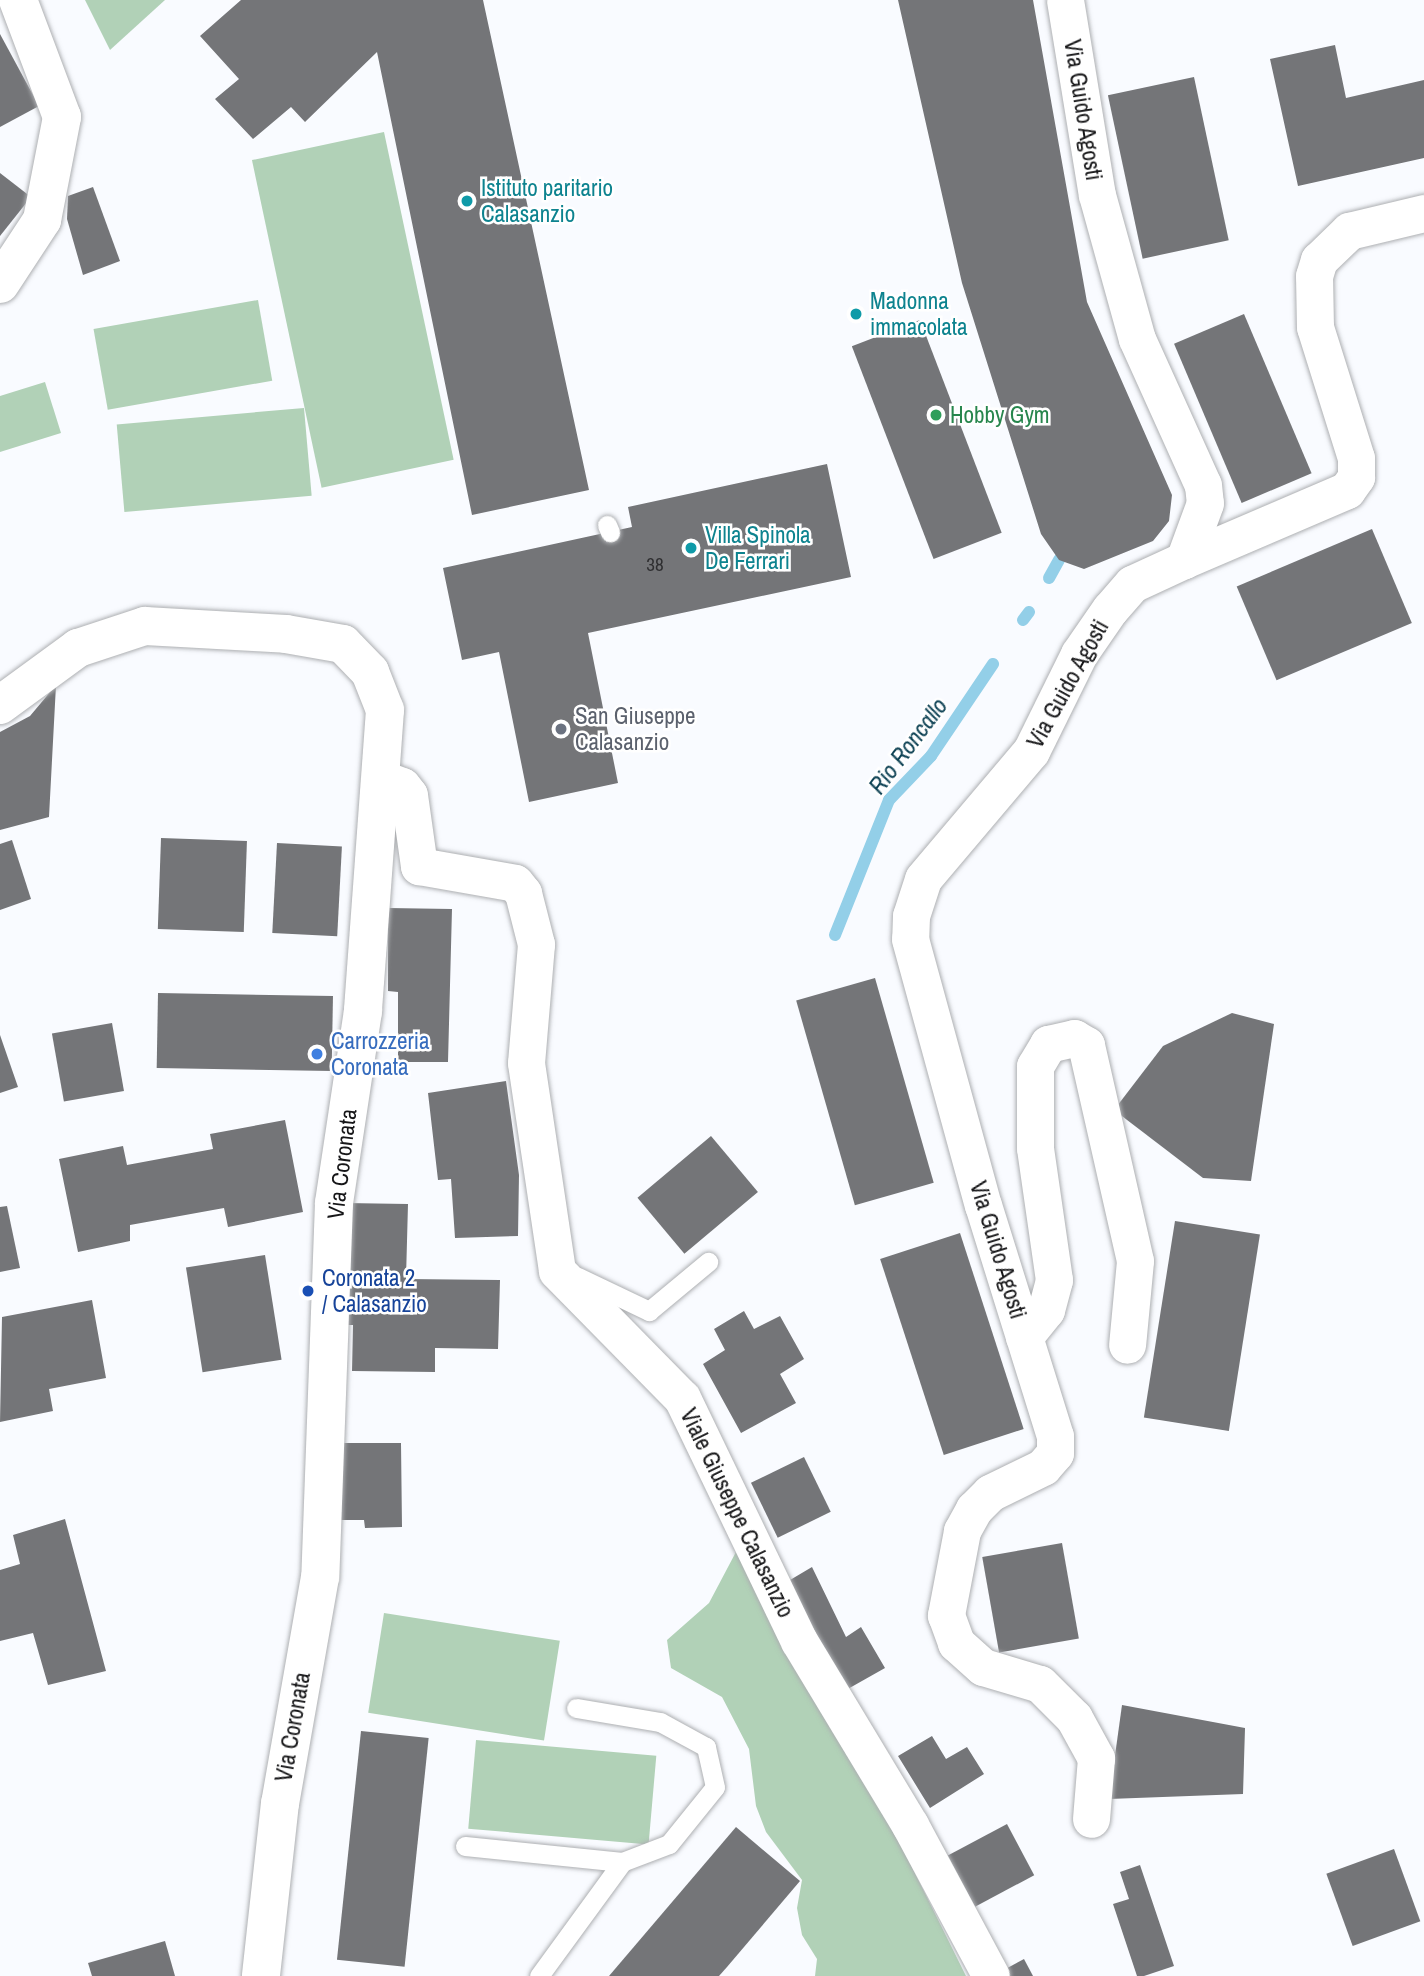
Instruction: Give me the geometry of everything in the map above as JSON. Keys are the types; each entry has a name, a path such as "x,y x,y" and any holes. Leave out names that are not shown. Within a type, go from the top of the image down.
{"street":[{"path":"0,284 42,220 62,117 18,0"},
{"name":"Via Guido Agosti","path":"1065,0 1097,195 1137,338 1203,485 1205,503 1184,560 1132,584 1110,609 1075,663 1031,751 923,878 911,916 910,939 1055,1436 1055,1453 1044,1466 990,1493 974,1509 962,1531 946,1615 956,1643 983,1667 1040,1684 1074,1718 1096,1758 1091,1819"},
{"path":"1184,560 1347,490 1356,477 1356,458 1315,327 1314,276 1319,260 1349,231 1424,213"},
{"name":"Via Coronata","path":"0,705 78,648 145,626 286,634 343,644 370,672 385,709 363,1011 334,1203 320,1577 280,1803 261,1976"},
{"path":"380,778 402,786 409,794 419,866 515,883 530,907 536,944 526,1063 557,1271"},
{"name":"Via Guido Agosti","path":"1024,1337 1046,1310 1054,1280 1035,1148 1035,1066 1048,1044 1074,1038 1086,1045 1089,1054 1135,1261 1127,1345"},
{"name":"Viale Giuseppe Calasanzio","path":"557,1271 682,1398 799,1641 910,1825 991,1976"}],"lane":[{"path":"557,1271 643,1311 654,1308 708,1262"},
{"path":"466,1846 622,1862 669,1843 715,1787 706,1747 660,1722 576,1708"},
{"path":"539,1976 622,1862"}],"green space":[{"path":"85,0 165,0 110,50"},
{"path":"384,132 454,460 322,488 252,160"},
{"path":"258,300 272,381 108,410 94,329"},
{"path":"45,382 61,433 0,452 0,396"},
{"path":"304,408 312,496 124,512 117,424"},
{"path":"737,1550 896,1835 966,1976 815,1976 817,1959 802,1935 797,1908 802,1880 766,1832 756,1806 749,1749 722,1697 671,1668 667,1640 709,1603"},
{"path":"384,1613 560,1641 544,1741 368,1713"},
{"path":"476,1740 656,1756 649,1844 468,1829"}],"building":[{"name":"Istituto paritario Calasanzio","path":"241,0 483,0 589,490 472,515 377,52 305,122 291,107 253,139 215,99 239,79 200,36"},
{"path":"898,0 1033,0 1087,302 1172,495 1169,521 1153,541 1084,569 1059,560 1041,534 962,283"},
{"path":"0,34 39,106 0,127"},
{"path":"1335,45 1346,98 1424,80 1424,158 1298,186 1270,59"},
{"path":"1194,77 1229,240 1143,259 1108,95"},
{"path":"0,173 31,197 0,236"},
{"path":"93,187 120,261 83,275 67,219 68,196"},
{"path":"1244,314 1312,473 1242,503 1174,344"},
{"path":"920,320 1002,533 934,559 852,346"},
{"name":"Villa Spinola De Ferrari","path":"827,464 851,577 588,633 618,783 529,802 499,652 462,660 443,568 632,527 628,507"},
{"path":"1372,529 1412,623 1277,680 1237,586"},
{"path":"56,685 49,817 0,830 0,732 30,716"},
{"path":"161,838 247,841 244,932 158,929"},
{"path":"12,840 31,899 0,910 0,844"},
{"path":"277,843 342,846 337,936 272,933"},
{"path":"388,908 452,909 448,1062 398,1062 398,992 388,991"},
{"path":"875,978 934,1183 855,1205 796,1001"},
{"path":"158,993 333,996 332,1071 157,1068"},
{"path":"1232,1013 1274,1024 1251,1181 1203,1178 1114,1110 1163,1046"},
{"path":"112,1023 124,1091 64,1102 52,1034"},
{"path":"0,1035 18,1087 0,1093"},
{"path":"506,1081 519,1175 518,1236 455,1238 451,1179 438,1180 428,1093"},
{"path":"285,1120 303,1212 228,1227 224,1208 130,1225 130,1241 78,1252 59,1159 123,1146 127,1165 213,1149 210,1134"},
{"path":"711,1136 758,1192 684,1254 637,1198"},
{"path":"345,1203 408,1204 406,1279 500,1280 498,1349 435,1348 435,1372 352,1371 353,1325 346,1325"},
{"path":"7,1206 20,1268 0,1272 0,1207"},
{"path":"1175,1221 1260,1234 1229,1431 1144,1418"},
{"path":"960,1233 1024,1429 944,1455 880,1259"},
{"path":"265,1255 282,1360 203,1372 186,1268"},
{"path":"92,1300 106,1378 49,1389 53,1411 0,1422 2,1317"},
{"path":"744,1311 754,1329 780,1316 804,1359 780,1374 796,1403 741,1433 703,1364 725,1350 714,1329"},
{"path":"337,1443 401,1443 402,1527 365,1528 364,1520 337,1520"},
{"path":"804,1457 831,1512 778,1538 751,1483"},
{"path":"65,1519 106,1671 48,1685 33,1633 0,1641 0,1570 20,1564 13,1535"},
{"path":"1062,1543 1079,1639 999,1653 982,1557"},
{"path":"812,1567 846,1637 861,1627 885,1668 846,1690 785,1583"},
{"path":"1122,1705 1245,1728 1243,1794 1109,1799"},
{"path":"361,1731 429,1738 405,1967 337,1960"},
{"path":"932,1736 946,1759 967,1747 984,1774 930,1808 898,1756"},
{"path":"1007,1824 1034,1875 975,1907 948,1855"},
{"path":"736,1827 800,1881 727,1967 719,1976 609,1976"},
{"path":"1394,1849 1420,1921 1353,1946 1326,1874"},
{"path":"1140,1865 1174,1966 1144,1976 1137,1976 1113,1904 1129,1899 1120,1872"},
{"path":"165,1941 175,1976 92,1976 88,1963"},
{"path":"1024,1959 1033,1976 1002,1976 1000,1972"}],"waterway":[{"name":"Rio Roncallo","path":"1049,578 1059,560"},
{"name":"Rio Roncallo","path":"1023,620 1029,612"},
{"name":"Rio Roncallo","path":"835,935 889,800 931,756 993,664"}],"place":[{"name":"Istituto paritario Calasanzio","path":"467,201"},
{"name":"Madonna immacolata","path":"856,314"},
{"name":"Hobby Gym","path":"936,415"},
{"name":"Villa Spinola De Ferrari","path":"691,548"},
{"name":"San Giuseppe Calasanzio","path":"561,729"},
{"name":"Carrozzeria Coronata","path":"317,1054"},
{"name":"Coronata 2 / Calasanzio","path":"308,1291"}]}
